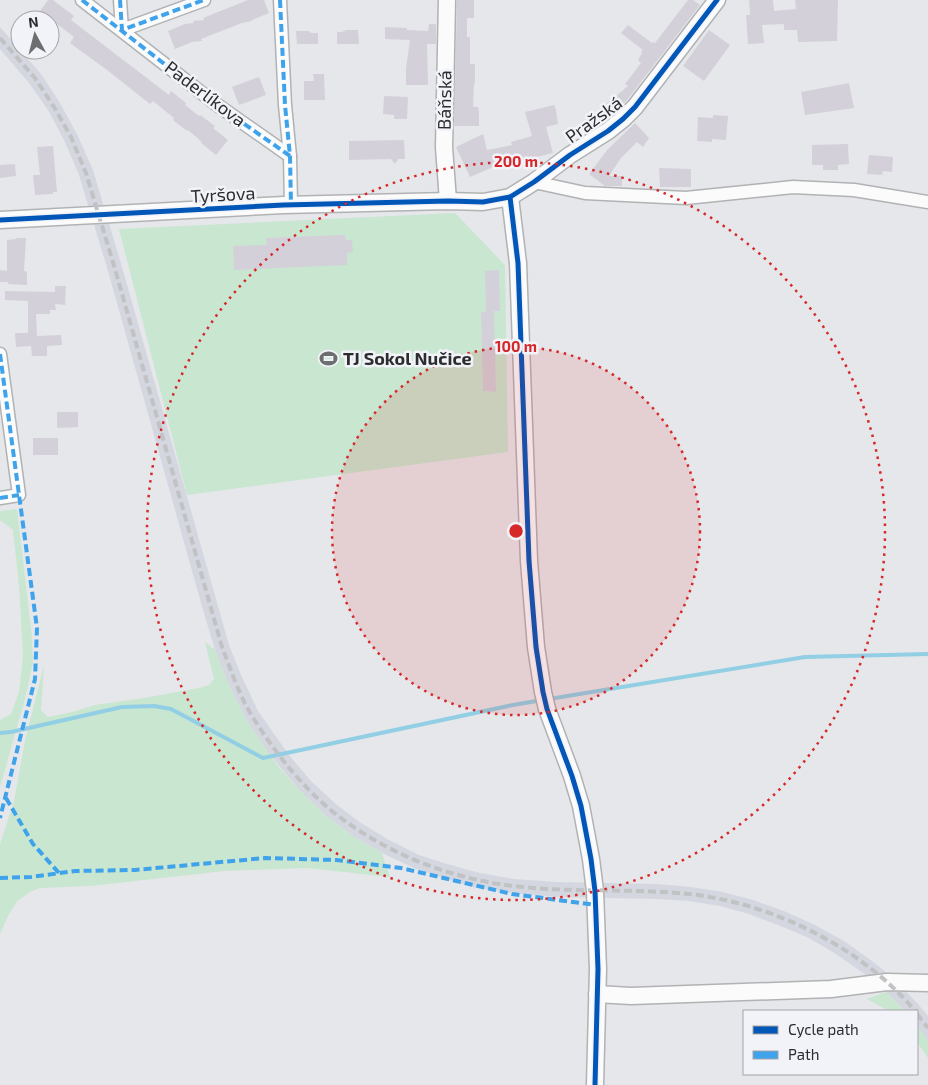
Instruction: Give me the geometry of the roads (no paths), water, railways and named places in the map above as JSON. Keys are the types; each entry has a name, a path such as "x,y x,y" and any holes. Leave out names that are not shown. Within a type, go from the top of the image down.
{"street":[{"name":"Paderlíkova","path":"82,0 216,104 290,156"},
{"path":"120,0 122,30 204,0"},
{"path":"280,0 285,105 290,156 291,205"},
{"name":"Báňská","path":"447,0 444,148 448,201"},
{"name":"Pražská","path":"448,201 483,202 510,197 608,131 635,108 717,0"},
{"path":"534,182 585,193 667,198 686,198 793,187 854,190 928,202"},
{"path":"510,197 518,263 529,561 536,647 547,709 581,806 595,891 598,969 595,1085"},
{"name":"Tyršova","path":"0,220 291,205 448,201"},
{"path":"0,361 19,495 0,498"},
{"path":"597,994 631,996 831,989 888,982 928,983"}],"waterway":[{"path":"549,699 805,657 928,654"},
{"path":"0,733 122,707 154,706 171,709 263,758 542,700"}],"railway":[{"path":"0,38 35,78 54,107 71,137 86,173 222,647 247,708 269,742 310,791 333,812 374,840 418,861 465,877 535,888 689,894 720,899 783,918 842,948 869,967 914,1010"},
{"path":"918,1015 928,1028"}],"place":[{"name":"TJ Sokol Nučice","path":"329,359"}]}
